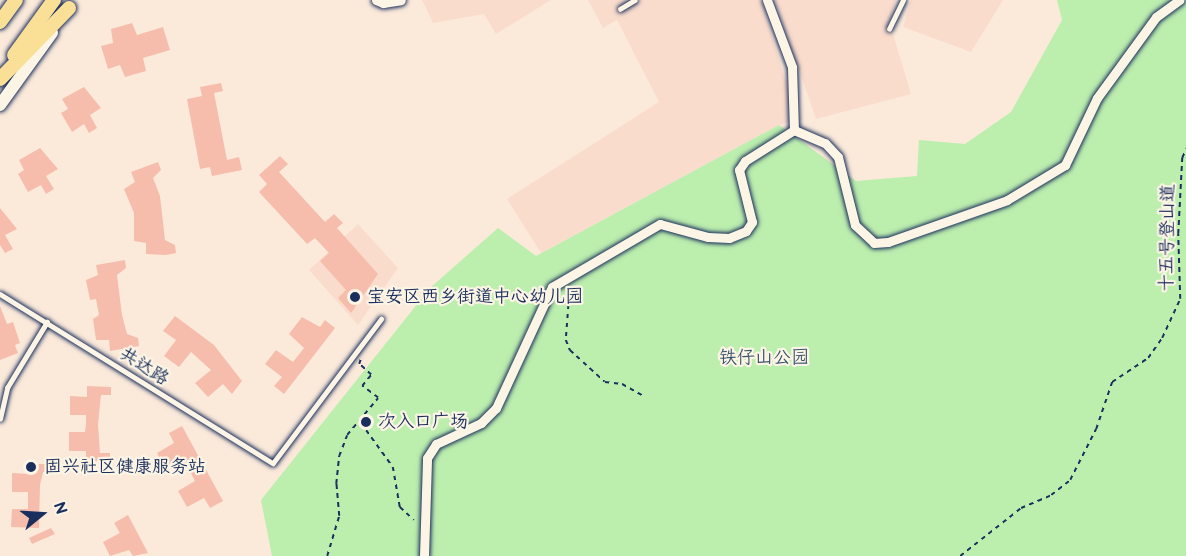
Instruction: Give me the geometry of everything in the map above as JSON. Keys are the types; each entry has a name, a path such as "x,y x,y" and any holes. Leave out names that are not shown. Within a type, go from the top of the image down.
{"main road":[{"path":"0,22 16,0"},
{"path":"0,74 54,0"},
{"path":"0,80 72,4"},
{"path":"0,105 72,4"}],"street":[{"path":"376,0 383,3 401,0"},
{"path":"767,0 792,67 794,130"},
{"path":"794,130 825,143 838,158 855,225 874,243 888,242 1007,200 1065,165 1097,98 1156,17 1179,0"},
{"path":"424,556 427,458 436,444 481,423 496,408 545,297 569,277 660,224 708,237 729,238 746,231 752,222 739,170 745,161 794,130"}],"lane":[{"path":"620,9 635,0"},
{"path":"889,29 903,0"},
{"name":"共达路","path":"0,294 273,463 357,351"},
{"path":"357,351 381,319"},
{"path":"0,419 7,388 47,322"}],"path":[{"name":"十五号登山道","path":"960,556 1021,508 1051,495 1070,480 1096,429 1112,381 1148,358 1162,338 1180,299 1178,234 1182,158 1186,149"},
{"path":"569,277 566,340 570,350 605,382 622,384 645,397"},
{"path":"327,556 339,516 336,484 339,456 347,435 361,422 378,398 362,386 371,375 359,364 365,357 357,351"},
{"path":"361,422 393,467 400,507 413,519 424,523"}],"shaded area":[{"path":"422,0 551,0 496,34 484,14 433,23"},
{"path":"588,0 761,0 797,119 779,125 541,253 507,199 659,102 617,20 603,28"},
{"path":"775,0 896,0 889,21 911,94 816,119"},
{"path":"911,0 1003,0 971,52 903,27"},
{"name":"宝安区西乡街道中心幼儿园","path":"358,224 398,268 358,325 309,270"}],"green space":[{"name":"铁仔山公园","path":"1057,0 1186,0 1186,556 272,556 261,500 430,288 498,228 536,256 779,125 856,181 917,176 919,140 965,144 1011,112 1062,20"}],"building":[{"path":"132,23 137,35 163,27 170,50 143,58 146,71 125,77 120,65 108,69 101,46 113,43 111,29"},
{"path":"221,83 223,91 214,93 227,160 239,157 242,170 212,176 210,167 200,169 187,99 202,96 200,87"},
{"path":"84,87 101,108 90,115 97,128 89,133 84,124 72,132 61,113 68,109 62,99"},
{"path":"40,148 58,169 46,176 54,189 46,194 41,185 28,192 18,174 24,170 19,160"},
{"path":"280,156 288,164 279,172 325,222 334,214 343,223 337,228 378,274 351,313 338,298 346,290 320,261 329,253 315,238 307,244 259,192 267,184 259,175"},
{"path":"158,162 161,170 153,178 160,196 165,240 175,245 176,253 166,255 146,254 146,243 134,241 134,213 124,189 135,182 131,172"},
{"path":"0,208 17,229 5,235 13,249 5,253 0,245"},
{"path":"125,260 126,268 117,275 122,315 127,334 138,338 139,346 110,351 109,340 96,340 93,319 99,315 96,299 90,300 86,280 98,275 96,265"},
{"path":"0,306 7,324 13,322 20,343 15,345 18,353 0,360"},
{"path":"175,316 214,345 242,381 232,394 223,384 208,397 195,383 211,370 191,352 179,367 164,356 176,340 163,331"},
{"path":"302,317 320,327 325,320 335,328 284,394 274,386 282,377 265,364 276,350 293,362 304,348 289,334"},
{"path":"87,386 111,387 111,395 101,395 98,424 100,453 110,453 110,461 86,461 86,451 69,451 69,432 85,432 86,424 86,415 70,415 70,396 87,397"},
{"path":"182,426 223,501 210,508 204,498 187,507 178,491 195,481 184,460 166,470 157,453 174,443 169,433"},
{"path":"29,464 53,464 53,472 43,472 40,485 39,528 11,527 12,509 28,509 28,492 12,492 12,473 29,474"},
{"path":"128,515 148,553 133,556 129,550 110,556 103,542 120,533 114,523"},
{"path":"51,528 55,534 32,544 29,538"}],"place":[{"name":"宝安区西乡街道中心幼儿园","path":"355,297"},
{"name":"次入口广场","path":"366,422"},
{"name":"固兴社区健康服务站","path":"31,467"}]}
